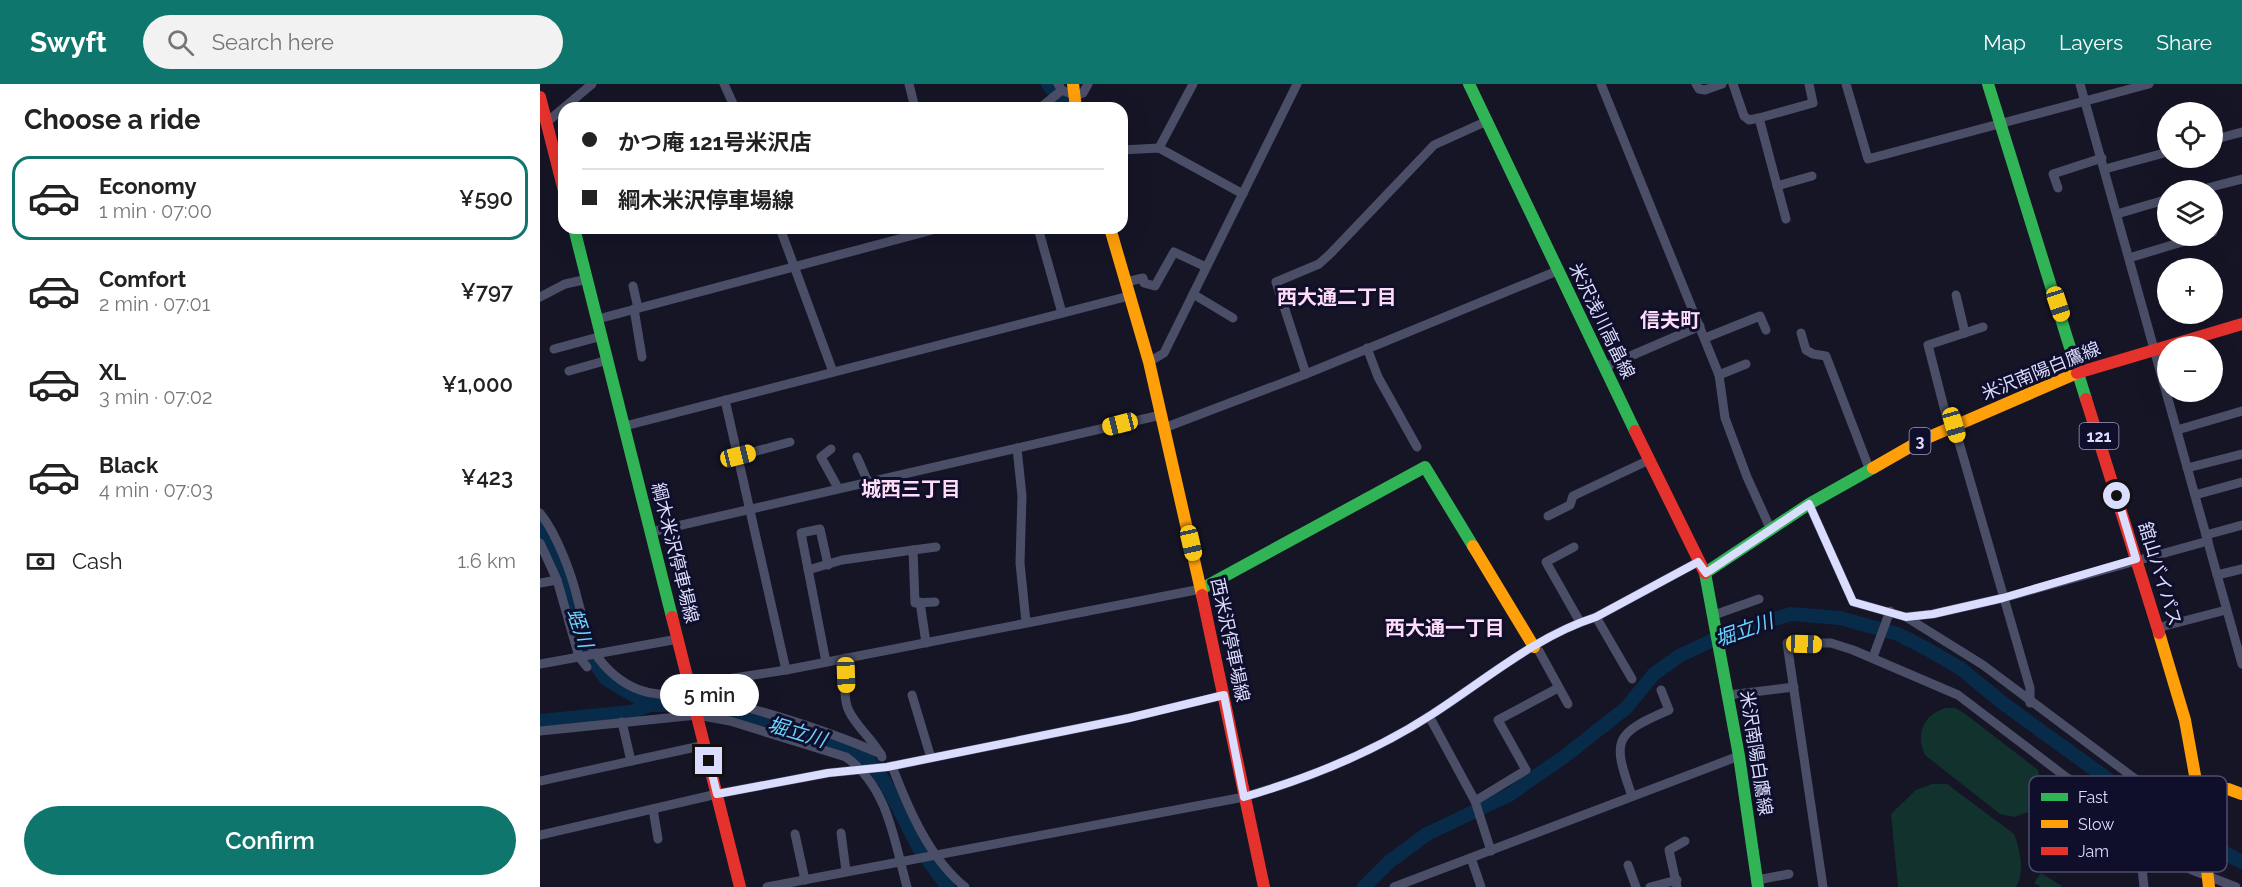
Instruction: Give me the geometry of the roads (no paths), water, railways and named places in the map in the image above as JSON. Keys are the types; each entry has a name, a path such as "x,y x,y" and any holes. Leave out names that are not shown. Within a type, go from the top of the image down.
{"main road":[{"name":"米沢浅川高畠線","path":"1469,84 1698,562 1706,573"},
{"name":"舘山バイパス","path":"1988,84 2080,372 2185,720 2195,776"},
{"path":"540,97 558,167"},
{"name":"綱木米沢停車場線","path":"576,234 740,887"},
{"name":"西米沢停車場線","path":"1112,234 1149,362 1201,589 1264,887"},
{"name":"米沢南陽白鷹線","path":"1757,883 1729,695 1706,573 1809,504 1869,468 1952,426 2080,372 2242,324"},
{"path":"1201,589 1425,467 1533,647"},
{"path":"2227,789 2242,794"}],"street":[{"path":"571,102 592,84"},
{"path":"724,84 732,102"},
{"path":"1050,102 1068,92 1083,93 1088,84"},
{"path":"1159,148 1193,84"},
{"path":"1149,362 1164,353 1297,84"},
{"path":"1600,84 1705,338 1719,375 1725,418 1753,493 1772,530"},
{"path":"1695,84 1705,90 1722,84"},
{"path":"1733,84 1744,116 1749,120 1814,103 1809,84"},
{"path":"1846,84 1868,159 2149,84"},
{"path":"2080,84 2242,664"},
{"path":"911,85 914,102"},
{"path":"547,122 558,113"},
{"path":"1759,117 1786,219"},
{"path":"1306,374 1276,282 1319,264 1434,145 1487,121"},
{"path":"2223,137 2242,132"},
{"path":"1128,150 1159,148 1243,194"},
{"path":"2105,169 2157,155"},
{"path":"2058,188 2053,174 2102,158"},
{"path":"1777,186 1812,176"},
{"path":"2223,183 2242,178"},
{"path":"2116,214 2157,202"},
{"path":"782,234 833,372"},
{"path":"598,320 917,234"},
{"path":"1040,234 1062,313"},
{"path":"2129,258 2169,246"},
{"path":"1126,282 1143,278 1144,283 1155,286 1174,252 1206,267"},
{"path":"1164,428 1306,374 1557,271"},
{"path":"540,297 565,284 588,279"},
{"path":"633,286 642,357"},
{"path":"1193,294 1233,318"},
{"path":"1956,295 1965,333"},
{"path":"625,426 1130,296"},
{"path":"1705,338 1760,316 1766,330"},
{"path":"1605,367 1700,326"},
{"path":"1983,327 1928,345 2030,688 2030,703"},
{"path":"1801,333 1806,350 1813,354 1826,356 1869,468"},
{"path":"554,349 602,336"},
{"path":"1367,348 1378,376 1417,447"},
{"path":"569,371 608,360"},
{"path":"1719,375 1746,364"},
{"path":"725,400 752,510 786,670"},
{"path":"2177,430 2242,411"},
{"path":"651,532 1161,415"},
{"path":"738,456 790,442"},
{"path":"831,448 821,457 838,489"},
{"path":"1017,448 1022,496 1020,563 1026,622"},
{"path":"2187,468 2242,454"},
{"path":"857,457 868,482"},
{"path":"1548,516 1570,505 1573,496 1649,460"},
{"path":"2195,495 2242,482"},
{"path":"1809,504 1853,602 1906,617 1983,666 2030,703 2133,776"},
{"path":"540,513 554,537 571,578 594,654 609,670 638,690 654,695 691,692 786,670 1201,589"},
{"path":"1906,617 1933,614 2003,598 2207,538 2242,525"},
{"path":"826,662 801,533 820,529 828,565"},
{"path":"540,544 557,580 580,657 587,667"},
{"path":"808,570 843,560 936,546"},
{"path":"1574,547 1546,562 1580,622"},
{"path":"913,550 915,603 935,602"},
{"path":"767,887 846,871 936,857 1244,797 1344,762 1429,716 1533,647 1580,622 1596,617 1698,562"},
{"path":"2217,575 2242,569"},
{"path":"540,583 557,580"},
{"path":"1715,617 1759,599"},
{"path":"920,602 926,643"},
{"path":"2157,628 2226,610"},
{"path":"1873,657 1889,613"},
{"path":"1596,617 1632,679"},
{"path":"2232,628 2242,625"},
{"path":"540,664 678,639"},
{"path":"1823,887 1787,643 1832,643 1873,657 1958,696 2065,776"},
{"path":"1533,647 1539,651 1568,704"},
{"path":"846,658 848,709 864,733 878,747 910,815 936,857 965,887"},
{"path":"1729,695 1794,687"},
{"path":"1475,801 1526,770 1498,720 1558,688"},
{"path":"1632,796 1619,761 1621,740 1634,725 1669,710 1661,690"},
{"path":"691,692 836,735 881,754"},
{"path":"912,695 931,758"},
{"path":"540,835 717,794 828,773 888,767 1129,718 1224,695"},
{"path":"540,731 697,714 816,746 846,757 858,766 878,791 907,887"},
{"path":"1429,716 1475,801 1491,851"},
{"path":"622,722 631,761"},
{"path":"540,781 705,745"},
{"path":"1394,887 1739,756"},
{"path":"653,809 658,839"},
{"path":"841,833 846,871"},
{"path":"795,834 805,880"},
{"path":"1650,887 1677,884 1669,850 1685,840"},
{"path":"1471,858 1481,887"},
{"path":"1628,865 1636,887"},
{"path":"2142,872 2144,887"},
{"path":"1757,883 1790,874"},
{"path":"2208,875 2236,887"}],"waterway":[{"path":"1048,84 1062,102"},
{"name":"蛭川","path":"540,527 560,566 586,651 606,679 650,705"},
{"name":"堀立川","path":"1364,887 1389,862 1427,834 1509,795 1565,756 1626,708 1654,674 1679,656 1730,632 1791,614 1840,618 1898,634 1927,649 1960,668 2004,704 2103,776"},
{"name":"堀立川","path":"540,721 631,712 650,705 704,705 763,719 828,740 868,759 886,784 919,848 948,887"},
{"name":"堀立川","path":"2227,854 2242,862"}],"district":[{"name":"西大通二丁目","path":"1337,297"},
{"name":"信夫町","path":"1670,320"},
{"name":"城西三丁目","path":"911,489"},
{"name":"西大通一丁目","path":"1445,628"}]}
